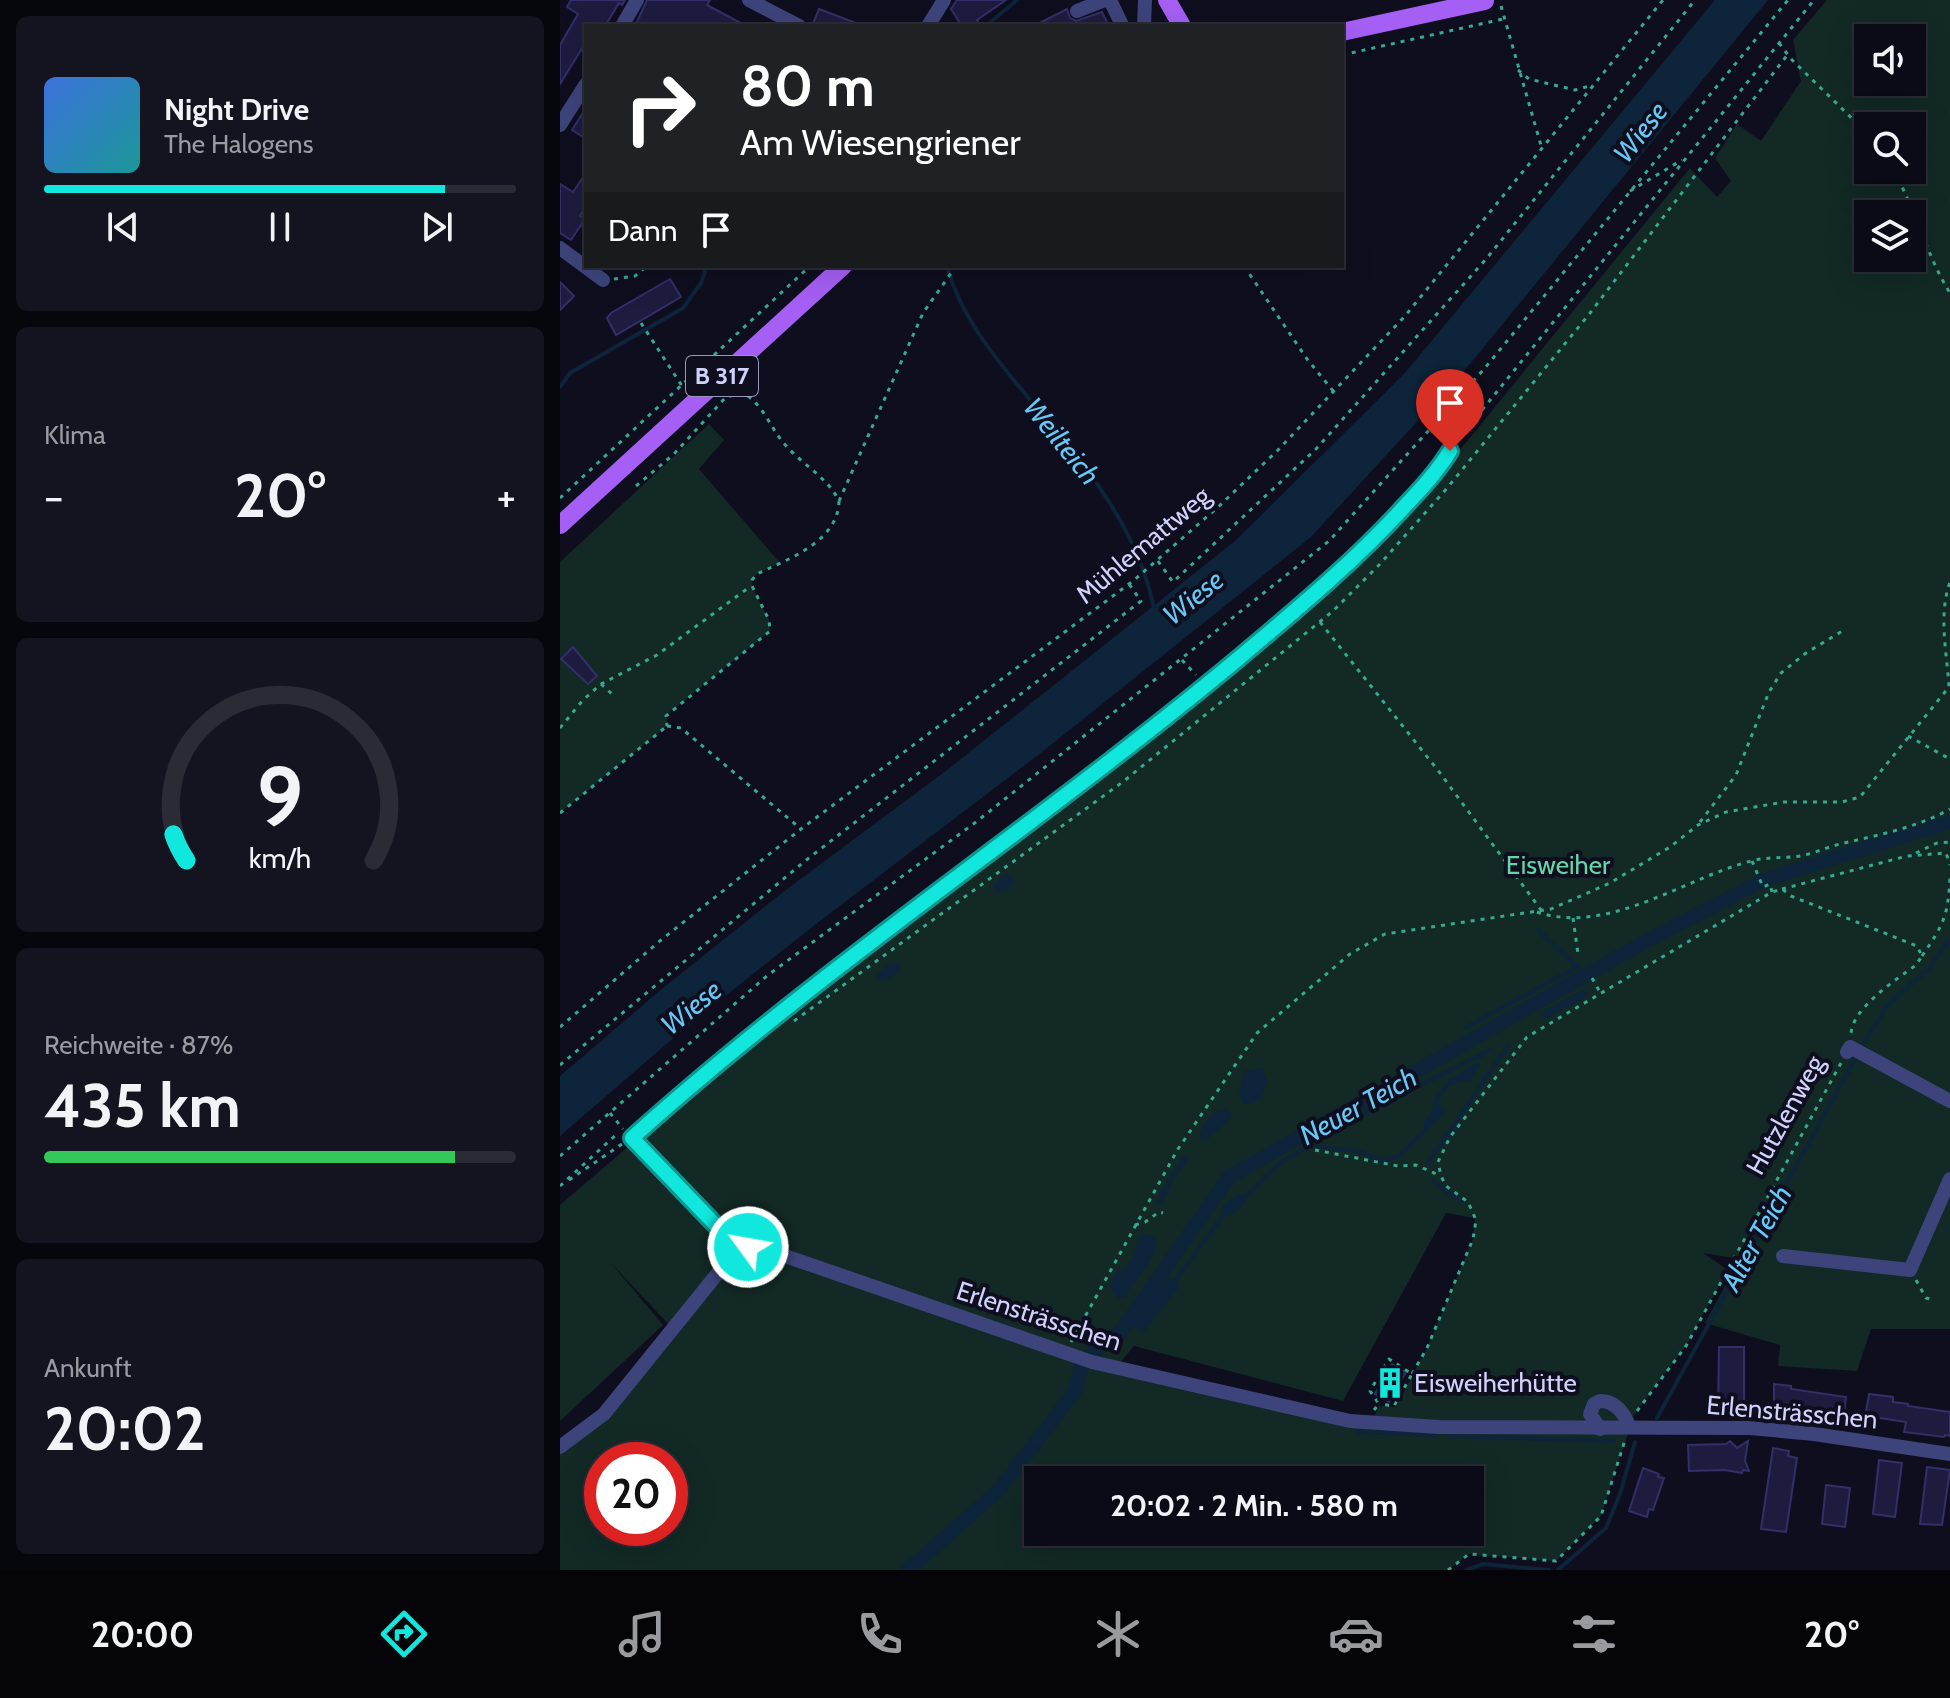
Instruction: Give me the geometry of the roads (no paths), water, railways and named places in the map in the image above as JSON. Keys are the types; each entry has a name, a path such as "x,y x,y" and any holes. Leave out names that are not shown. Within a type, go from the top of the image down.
{"main road":[{"path":"1166,0 1166,24"},
{"path":"1166,0 1181,24"},
{"path":"1344,32 1485,1"},
{"name":"B 317","path":"560,525 841,268"}],"street":[{"path":"623,24 637,0"},
{"path":"749,0 795,24"},
{"path":"929,24 944,0"},
{"path":"1077,11 1108,0 1121,24"},
{"path":"1144,24 1145,0"},
{"path":"560,125 584,87"},
{"path":"560,248 584,266"},
{"path":"587,268 603,280"},
{"path":"560,1447 604,1414 730,1258 734,1248 729,1239 627,1133 1150,731 1294,612 1375,539 1440,467 1450,451"},
{"name":"Hutzlenweg","path":"1848,1050 1950,1101"},
{"path":"1783,1256 1910,1270 1950,1179"},
{"name":"Erlensträsschen","path":"734,1248 762,1248 1080,1358 1350,1421 1438,1427 1750,1428 1950,1454"},
{"path":"1600,1429 1590,1414 1594,1404 1600,1401 1613,1404 1625,1415 1629,1426"}],"water":[{"name":"Wiese","path":"1715,0 1768,0 1470,364 1311,537 1042,752 685,1028 560,1136 560,1076 783,892 947,770 1235,541 1404,374"},
{"path":"1010,874 1014,882 1010,888 997,893 994,888 997,883"},
{"path":"891,963 898,963 901,968 880,982 876,976"},
{"path":"1584,989 1587,994 1584,998 1547,1018 1541,1016 1541,1013"},
{"path":"1477,1062 1481,1065 1469,1082 1445,1088 1445,1083"},
{"path":"1262,1068 1267,1081 1260,1100 1244,1105 1239,1093 1245,1071"},
{"path":"1435,1102 1447,1110 1438,1121 1424,1127 1424,1120 1430,1115"},
{"path":"1222,1109 1229,1111 1231,1118 1204,1142 1200,1137 1205,1123"},
{"path":"1185,1154 1188,1157 1185,1164 1174,1178 1163,1202 1159,1203 1159,1194"},
{"path":"1239,1194 1246,1196 1247,1200 1233,1215 1224,1214 1222,1206"},
{"path":"1140,1235 1155,1238 1154,1254 1125,1297 1117,1298 1110,1286 1116,1273 1132,1259"},
{"path":"1170,1277 1180,1286 1143,1333 1131,1324"}],"waterway":[{"name":"Weilteich","path":"988,24 1017,0"},
{"path":"560,387 570,373 683,308 701,283 706,268"},
{"name":"Weilteich","path":"948,268 960,302 980,335 1086,469 1121,521 1146,578 1154,609"},
{"name":"Neuer Teich","path":"908,1570 1000,1489 1075,1391 1081,1366 1092,1353 1122,1330 1229,1177 1648,940 1764,880 1950,822"},
{"path":"1538,930 1579,966"},
{"name":"Alter Teich","path":"1862,1046 1887,1006 1930,967 1950,939"},
{"path":"1465,1028 1577,967"},
{"path":"1427,1164 1508,1046"},
{"path":"1246,1196 1280,1163 1359,1116 1491,1050"},
{"name":"Alter Teich","path":"1657,1418 1855,1059"},
{"path":"1435,1102 1445,1088"},
{"path":"1311,1146 1358,1151 1381,1160 1399,1156 1427,1128"},
{"path":"1433,1181 1461,1201"},
{"path":"1175,1281 1224,1214"},
{"name":"Neuer Teich","path":"1123,1328 1131,1324"},
{"path":"1358,1432 1436,1435"},
{"path":"1449,1436 1614,1441"},
{"name":"Alter Teich","path":"1558,1570 1606,1528 1620,1494 1635,1442"},
{"name":"Alter Teich","path":"1466,1570 1483,1564 1549,1570"}],"place":[{"name":"Eisweiherhütte","path":"1390,1383"}],"park label":[{"name":"Eisweiher","path":"1558,865"}]}
